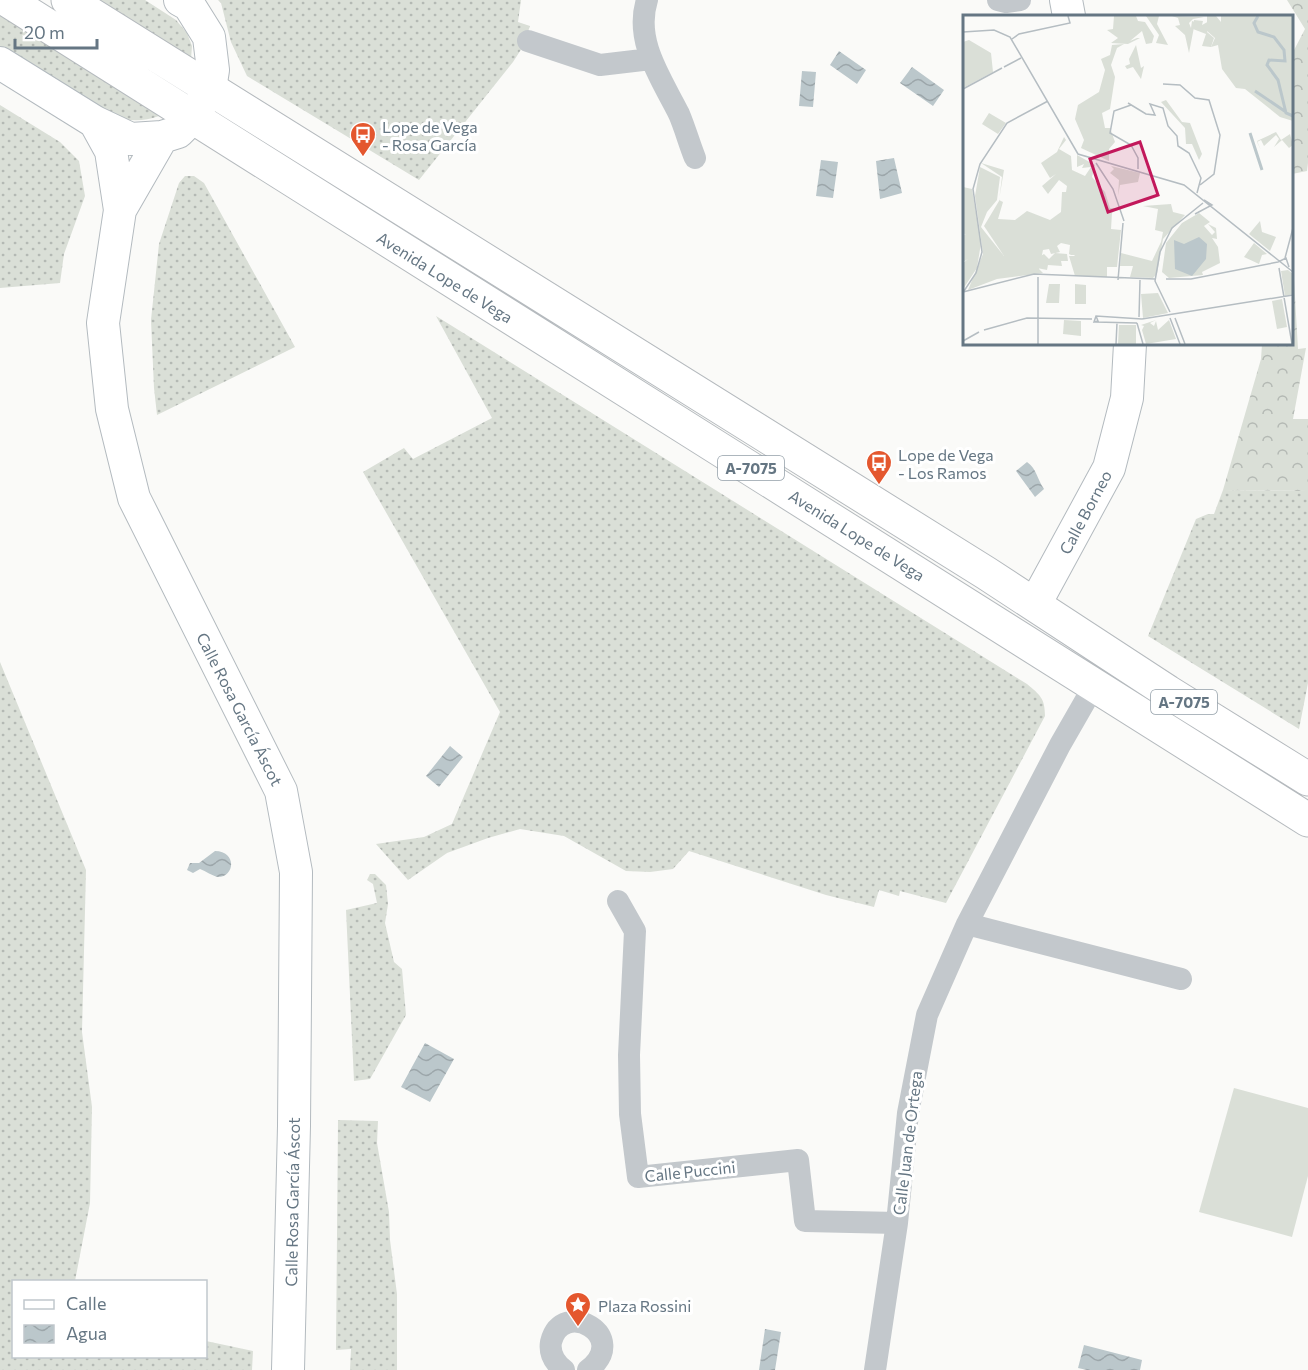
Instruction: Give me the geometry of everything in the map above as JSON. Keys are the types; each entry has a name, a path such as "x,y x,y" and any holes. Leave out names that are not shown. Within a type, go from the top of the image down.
{"main road":[{"name":"Avenida Lope de Vega","path":"7,0 1308,820"},
{"name":"A-7075","path":"68,0 1035,604 1168,692 1308,779"}],"street":[{"path":"0,63 95,122 131,139 162,137 178,132 192,118 210,90 213,70 209,37 189,5 180,0"},
{"path":"647,0 644,11 644,33 651,59 680,117 695,158"},
{"path":"998,0 1006,2 1020,0"},
{"path":"1066,0 1069,15"},
{"path":"528,41 600,65 651,59"},
{"name":"Calle Rosa García Áscot","path":"95,122 111,151 120,210 103,323 112,409 134,498 281,791 296,872 294,1126 288,1370"},
{"name":"Calle Rosa García Áscot","path":"120,210 162,137"},
{"name":"Calle Borneo","path":"1035,604 1109,468 1127,398 1130,345"},
{"name":"Calle Juan de Ortega","path":"875,1370 897,1222 908,1113 927,1015 967,924 1060,745 1095,684"},
{"name":"Calle Puccini","path":"618,901 635,931 629,1055 630,1114 638,1178 798,1160 805,1221 897,1222"},
{"path":"967,924 1181,979"},
{"path":"564,1370 552,1356 550,1345 560,1327 570,1322 581,1321 599,1333 602,1343 602,1354 595,1368"}],"green space":[{"path":"99,0 145,0 176,20 187,33 192,46 191,59"},
{"path":"218,0 521,0 518,22 530,26 522,48 513,62 419,180 247,76 231,42 221,3"},
{"path":"1287,0 1308,0 1308,163 1307,171 1293,174 1293,52 1305,29"},
{"path":"0,15 159,116 136,120 113,117 0,46"},
{"path":"0,105 60,142 79,161 85,196 64,254 60,283 0,288"},
{"path":"185,176 194,176 204,183 295,347 157,415 151,320 159,244 179,183"},
{"path":"1293,262 1298,349 1306,348 1293,419 1308,419 1308,491 1223,490 1261,359 1262,345 1293,345"},
{"path":"436,316 1027,684 1038,694 1043,701 1045,716 946,903 900,891 899,896 879,890 874,907 826,895 689,851 673,869 650,872 626,871 564,836 520,829 447,853 408,880 376,844 424,837 452,824 500,712 363,472 404,448 413,459 492,418"},
{"path":"1223,490 1308,491 1308,683 1299,729 1148,636 1196,519 1214,514"},
{"path":"0,662 86,870 82,1032 92,1107 90,1203 75,1280 12,1280 12,1358 207,1358 207,1341 253,1351 252,1370 0,1370"},
{"path":"370,874 375,874 386,885 388,904 385,923 394,962 402,969 406,1015 370,1079 354,1081 346,910 377,903 373,884 367,880"},
{"path":"1234,1088 1308,1108 1308,1176 1292,1237 1199,1212"},
{"path":"338,1120 378,1121 377,1143 389,1212 397,1294 397,1370 350,1370 351,1349 336,1350"}],"water":[{"path":"839,51 866,70 857,84 830,65"},
{"path":"912,67 944,90 933,106 900,83"},
{"path":"802,71 816,72 813,107 799,106"},
{"path":"894,158 902,193 880,199 876,161"},
{"path":"821,160 838,162 833,198 816,196"},
{"path":"1027,462 1035,471 1044,489 1035,497 1016,471"},
{"path":"450,746 463,757 439,787 426,776"},
{"path":"215,851 222,852 230,859 230,869 224,876 218,877 200,869 193,873 187,870 190,863 199,863"},
{"path":"425,1043 454,1059 430,1102 401,1087"},
{"path":"765,1329 781,1332 775,1370 759,1370"},
{"path":"1084,1345 1142,1360 1140,1370 1078,1368"}],"place":[{"name":"Lope de Vega - Rosa García","path":"363,158"},
{"name":"Lope de Vega - Los Ramos","path":"879,486"},
{"name":"Plaza Rossini","path":"578,1328"}]}
